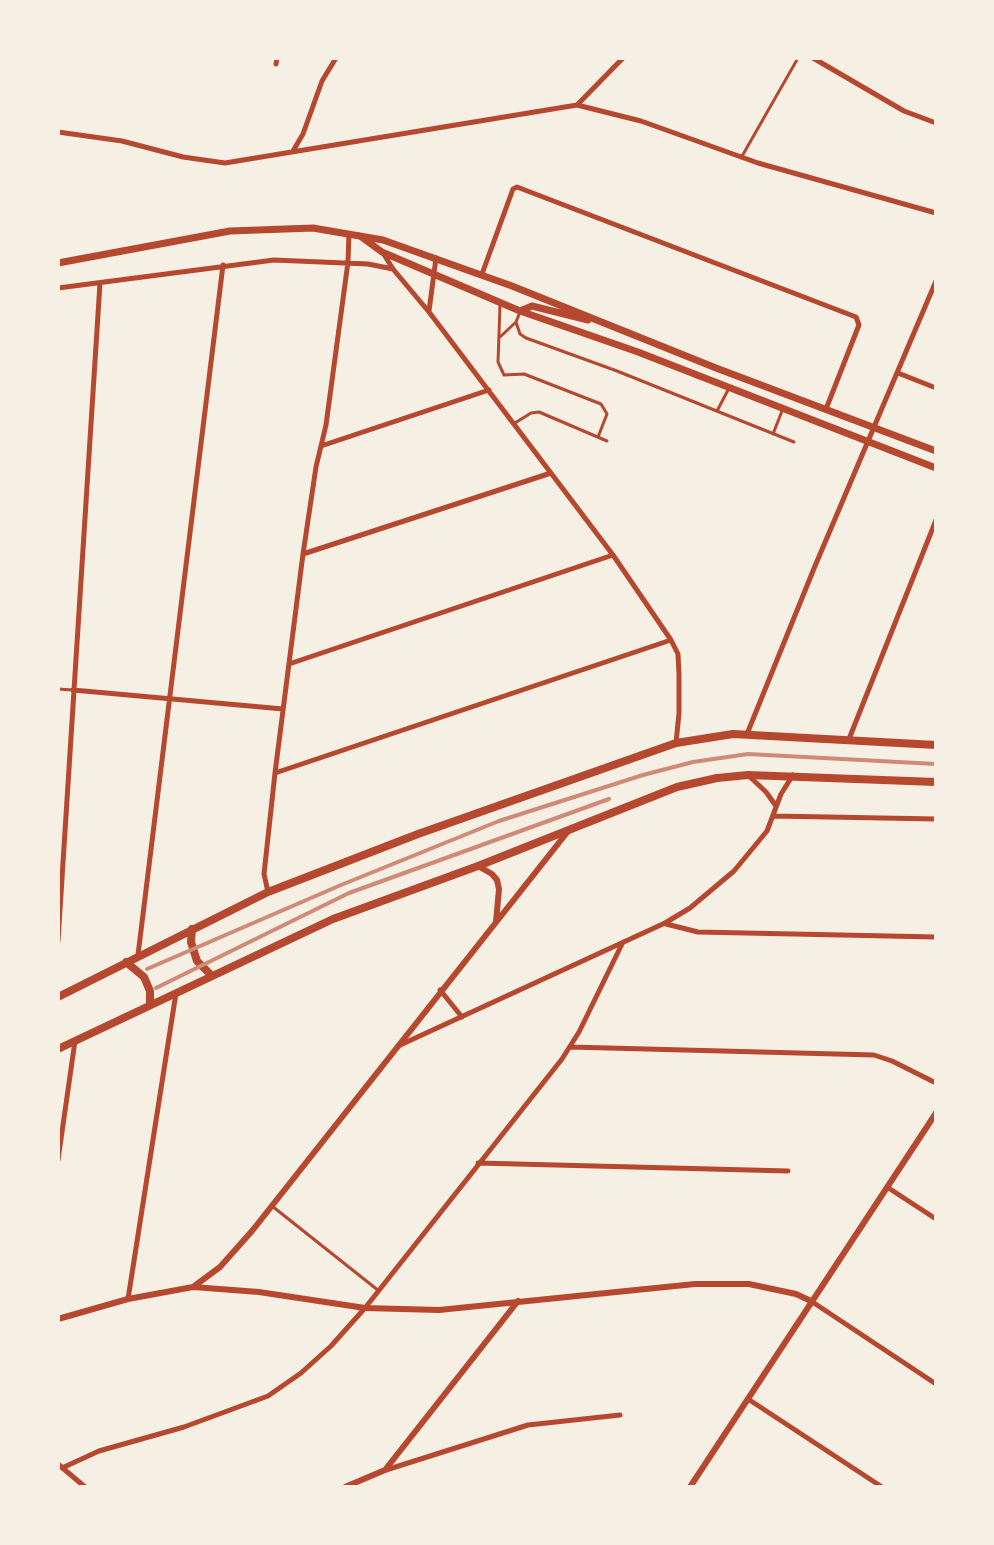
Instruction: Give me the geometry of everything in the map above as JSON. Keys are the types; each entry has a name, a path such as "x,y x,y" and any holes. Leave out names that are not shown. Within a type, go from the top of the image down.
{"main road":[{"path":"58,263 230,231 313,228 383,240 482,274 936,451"},
{"path":"358,235 382,252 500,303 638,352 936,468"},
{"path":"520,311 532,306 606,324"},
{"path":"58,997 268,892 418,834 676,743 747,735 936,745"},
{"path":"58,1049 333,919 478,866 572,826 677,787 748,775 936,782"},
{"path":"192,929 191,942 197,961 211,975"},
{"path":"126,962 144,977 150,991 150,1005"}],"street":[{"path":"292,152 303,134 322,81 336,58"},
{"path":"577,105 623,58"},
{"path":"813,58 904,111 936,123"},
{"path":"58,132 122,141 183,157 225,163 577,105 641,121 741,158 936,213"},
{"path":"482,274 513,189 517,187 856,317 859,325 826,409"},
{"path":"268,892 264,874 275,773 303,554 326,425 348,262 349,233"},
{"path":"382,252 613,555 671,640 678,654 679,674 676,743"},
{"path":"429,312 436,258"},
{"path":"58,288 274,260 348,262 393,269"},
{"path":"138,955 223,265"},
{"path":"747,735 936,281"},
{"path":"58,941 100,283"},
{"path":"898,373 936,388"},
{"path":"321,446 489,390"},
{"path":"303,554 551,473"},
{"path":"849,739 936,520"},
{"path":"289,664 613,555"},
{"path":"275,773 671,640"},
{"path":"73,690 283,709"},
{"path":"748,775 776,807"},
{"path":"398,1046 665,923 690,908 734,871 767,831 781,794 793,775"},
{"path":"773,816 936,819"},
{"path":"193,1287 220,1267 272,1206 572,826"},
{"path":"478,866 497,880 496,922"},
{"path":"665,923 698,932 936,937"},
{"path":"85,1487 60,1466 99,1451 184,1427 268,1396 301,1373 331,1346 379,1291 569,1047 623,942"},
{"path":"440,990 462,1017"},
{"path":"128,1299 176,992"},
{"path":"58,1160 75,1041"},
{"path":"569,1047 874,1055 936,1083"},
{"path":"690,1487 936,1113"},
{"path":"478,1163 788,1171"},
{"path":"887,1187 936,1219"},
{"path":"58,1319 128,1299 193,1287 259,1292 365,1308 439,1310 695,1284 749,1284 796,1294 811,1301 936,1384"},
{"path":"385,1470 518,1301"},
{"path":"748,1399 882,1487"},
{"path":"345,1487 385,1470 528,1425 620,1415"}],"lane":[{"path":"741,158 798,58"},
{"path":"500,303 498,362 504,375 524,374 601,404 607,414 598,437"},
{"path":"500,337 516,322 520,311"},
{"path":"516,322 520,334 526,338 794,442"},
{"path":"717,411 729,388"},
{"path":"773,434 783,409"},
{"path":"514,424 531,413 539,412 607,441"},
{"path":"58,689 73,690"},
{"path":"272,1206 379,1291"}],"railway":[{"path":"147,969 499,821 693,762 748,754 936,764"},
{"path":"156,988 349,893 609,799"}]}
